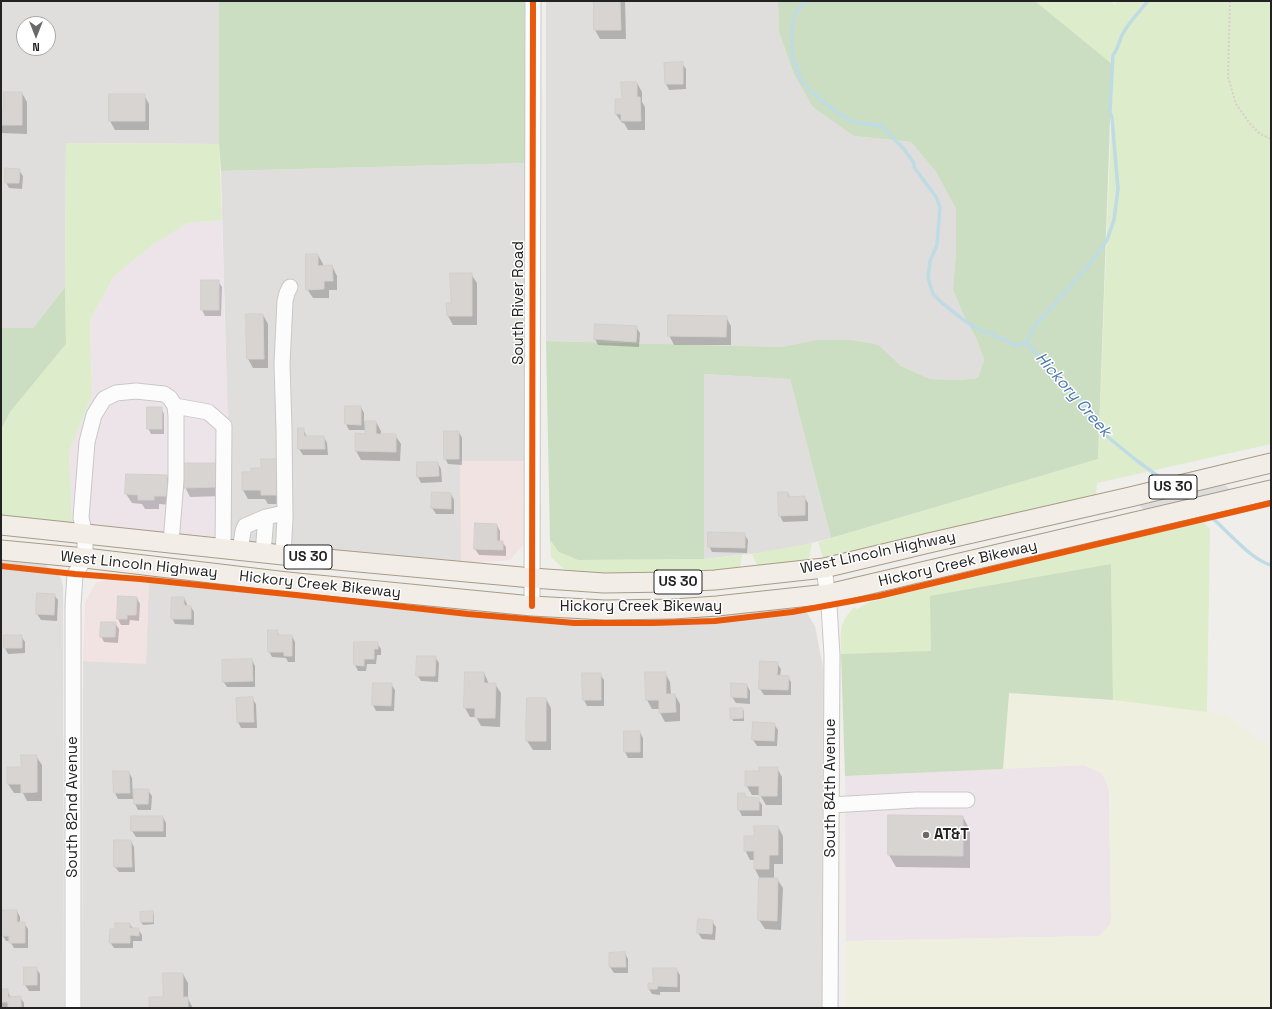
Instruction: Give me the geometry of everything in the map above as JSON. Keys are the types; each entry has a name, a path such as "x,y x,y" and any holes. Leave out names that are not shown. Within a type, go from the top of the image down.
{"main road":[{"name":"West Lincoln Highway","path":"1,525 232,550 532,578 604,583 715,580 824,568 1130,498 1271,463"},
{"name":"West Lincoln Highway","path":"1,550 85,558 287,582 532,606 605,610 673,609 717,606 828,594 1271,490"}],"street":[{"name":"South River Road","path":"532,1 532,606"},
{"path":"283,555 284,428 282,364 285,301 290,287"},
{"path":"85,558 85,534 81,518 87,442 94,416 104,399 116,393 136,391 164,394 170,398 175,406 176,480 171,543"},
{"path":"175,406 208,412 224,426 232,550"},
{"path":"232,550 245,526 266,517 284,513"},
{"path":"263,553 266,517"},
{"name":"South 82nd Avenue","path":"73,1008 73,605 75,574 85,558"},
{"name":"South 84th Avenue","path":"824,568 828,594 832,655 830,1008"},
{"path":"831,804 916,800 967,800"}],"path":[{"path":"1230,1 1228,77 1236,104 1260,134 1271,139"}],"shaded area":[{"path":"1,1 219,1 219,144 66,143 65,287 33,328 1,328"},
{"path":"546,1 778,1 779,32 793,72 854,136 911,142 936,172 956,209 956,251 953,290 963,314 977,340 984,360 978,378 959,380 930,379 901,366 879,345 816,340 781,347 546,341"},
{"path":"525,163 528,461 461,564 231,542 221,171"},
{"path":"222,220 231,542 72,524 69,452 92,395 90,320 114,276 154,244 188,223"},
{"path":"704,374 790,379 831,538 784,550 704,559"},
{"path":"460,461 528,461 526,542 510,560 461,564"},
{"path":"1,559 45,564 61,578 63,587 64,1008 1,1008"},
{"path":"149,575 609,618 687,618 791,606 805,610 815,626 823,667 822,1008 82,1008 83,661 146,663"},
{"path":"149,575 146,664 83,661 85,602 96,582"},
{"path":"1084,765 1102,773 1109,789 1111,923 1100,936 846,941 845,776"}],"green space":[{"path":"219,1 525,1 525,163 221,171 219,144"},
{"path":"778,1 1035,1 1112,64 1098,459 831,538 790,379 704,374 704,559 578,560 559,552 550,540 546,341 781,347 816,340 851,340 879,345 901,366 930,379 959,380 978,378 984,360 977,340 963,314 953,290 956,251 956,209 936,172 911,142 854,136 813,107 793,72 779,32"},
{"path":"1035,1 1111,1 1115,5 1116,1 1271,1 1271,444 1097,483 1096,496 869,549 823,558 818,542 1098,459 1114,50 1112,64"},
{"path":"66,143 219,144 222,220 188,223 154,244 114,276 90,320 92,395 69,452 72,524 1,516 1,430 10,412 66,344"},
{"path":"65,287 66,344 10,412 1,430 1,328 33,328"},
{"path":"1203,522 1210,529 1207,712 1113,700 1111,564 931,652 841,654 841,634 843,624 854,607 857,609 870,602"},
{"path":"550,540 559,552 578,560 704,559 742,555 740,567 682,574 568,573 551,557"},
{"path":"812,543 809,559 758,567 752,554"},
{"path":"1111,564 1113,700 1009,693 1003,769 845,776 841,654 931,651 930,596"},
{"path":"1004,693 1126,701 1225,714 1271,748 1271,1008 846,1008 846,941 1099,936 1111,923 1109,789 1102,773 1084,765 1003,769"}],"pier":[{"path":"1206,468 1253,510 1168,531 1121,489"}],"building":[{"path":"594,1 620,1 621,30 594,30"},
{"path":"683,62 683,84 665,84 664,63"},
{"path":"621,82 637,82 637,97 640,97 641,121 621,121 621,114 615,114 615,99 622,99"},
{"path":"4,92 22,92 22,125 1,125 1,109 3,109"},
{"path":"109,94 145,94 145,121 109,121"},
{"path":"5,168 20,169 19,183 5,183"},
{"path":"306,254 318,254 318,266 332,265 333,281 324,281 324,289 306,290"},
{"path":"450,273 472,273 472,316 447,316 446,303 451,303"},
{"path":"201,280 219,280 219,310 201,310"},
{"path":"246,314 263,314 264,359 247,359"},
{"path":"668,315 727,316 726,337 668,336"},
{"path":"595,324 637,326 636,342 594,339"},
{"path":"345,406 361,406 361,425 345,424"},
{"path":"147,407 162,407 162,429 147,429"},
{"path":"365,421 376,421 376,434 396,434 396,452 355,451 355,433 365,434"},
{"path":"298,428 304,428 304,436 324,436 325,449 298,449"},
{"path":"444,431 459,431 459,459 444,459"},
{"path":"261,459 279,459 278,495 261,495 261,490 242,490 242,472 251,472 251,468 261,468"},
{"path":"417,462 438,462 439,476 417,477"},
{"path":"183,463 218,463 218,487 184,488"},
{"path":"126,474 167,475 167,496 154,496 154,500 138,500 138,495 125,494"},
{"path":"432,492 451,493 451,509 431,508"},
{"path":"778,492 788,492 788,497 805,496 805,515 779,516"},
{"path":"475,523 497,524 497,541 503,541 503,550 474,549"},
{"path":"708,532 745,533 745,548 708,547"},
{"path":"37,593 55,594 54,615 36,614"},
{"path":"118,596 137,597 136,615 127,615 127,619 117,619"},
{"path":"172,597 184,597 184,605 191,606 191,619 171,619"},
{"path":"101,622 116,622 115,637 100,637"},
{"path":"268,630 278,630 278,635 292,635 292,656 284,656 284,652 268,652"},
{"path":"4,635 22,635 22,648 4,648"},
{"path":"354,642 378,642 378,649 374,649 374,659 364,659 364,666 354,665"},
{"path":"417,656 436,656 435,676 416,676"},
{"path":"252,659 253,681 222,682 222,660"},
{"path":"760,661 778,662 777,675 789,676 788,690 759,689"},
{"path":"465,672 484,672 484,683 496,683 495,718 475,718 475,708 464,708"},
{"path":"645,672 666,672 666,694 675,694 676,712 659,713 659,700 646,700"},
{"path":"582,673 601,673 601,700 583,700"},
{"path":"373,683 392,683 391,706 372,705"},
{"path":"731,683 747,684 747,698 731,697"},
{"path":"253,697 254,722 237,722 236,698"},
{"path":"527,698 546,698 546,741 526,741"},
{"path":"730,708 743,708 743,718 731,719"},
{"path":"753,722 775,723 774,741 752,740"},
{"path":"624,731 640,731 640,752 624,752"},
{"path":"21,755 37,755 37,792 21,793 21,784 7,784 7,767 21,767"},
{"path":"759,767 778,767 777,796 759,796 759,786 745,786 745,771 759,771"},
{"path":"113,771 129,771 130,793 114,793"},
{"path":"134,789 149,789 148,804 134,804"},
{"path":"738,793 745,793 745,797 759,798 759,810 738,810"},
{"name":"AT&T","path":"888,815 963,816 963,856 888,855"},
{"path":"131,816 163,816 163,831 131,831"},
{"path":"754,826 778,826 778,855 769,855 769,869 754,869 754,851 744,851 744,836 754,836"},
{"path":"114,840 131,840 132,867 114,867"},
{"path":"759,878 778,878 777,921 758,920"},
{"path":"2,910 17,910 17,922 25,922 25,943 9,943 9,936 2,936"},
{"path":"153,911 153,922 140,922 140,912"},
{"path":"698,919 713,920 712,934 697,933"},
{"path":"115,923 130,923 130,928 139,928 139,936 130,935 130,943 109,943 110,929 115,929"},
{"path":"625,952 626,967 609,967 609,953"},
{"path":"24,967 37,967 37,985 24,985"},
{"path":"653,968 677,968 677,987 658,986 657,989 648,989 648,983 653,983"},
{"path":"163,973 183,973 183,997 188,997 188,1008 149,1007 149,997 163,997"},
{"path":"1,989 8,989 8,997 21,996 21,1008 8,1008 8,1002 1,1002"}],"waterway":[{"name":"Hickory Creek","path":"807,1 795,13 791,32 793,61 797,67 800,78 810,90 832,109 853,122 881,126 904,149 914,163 914,167 936,197 940,207 937,245 930,261 928,278 933,294 965,321 983,332 991,333 1015,346 1026,343"},
{"path":"1026,343 1035,326 1093,260 1107,240 1114,220 1118,189 1112,118 1110,112 1113,55 1125,30 1148,1"},
{"name":"Hickory Creek","path":"1026,343 1075,392 1103,433 1166,482"},
{"name":"Hickory Creek","path":"1179,492 1192,501"},
{"name":"Hickory Creek","path":"1206,513 1246,550 1263,562 1271,565"}],"cycle path":[{"path":"532,606 533,1"},
{"name":"Hickory Creek Bikeway","path":"1,566 296,595 468,614 574,623 715,621 792,612 879,596 1271,503"}],"place":[{"name":"AT&T","path":"926,835"}]}
